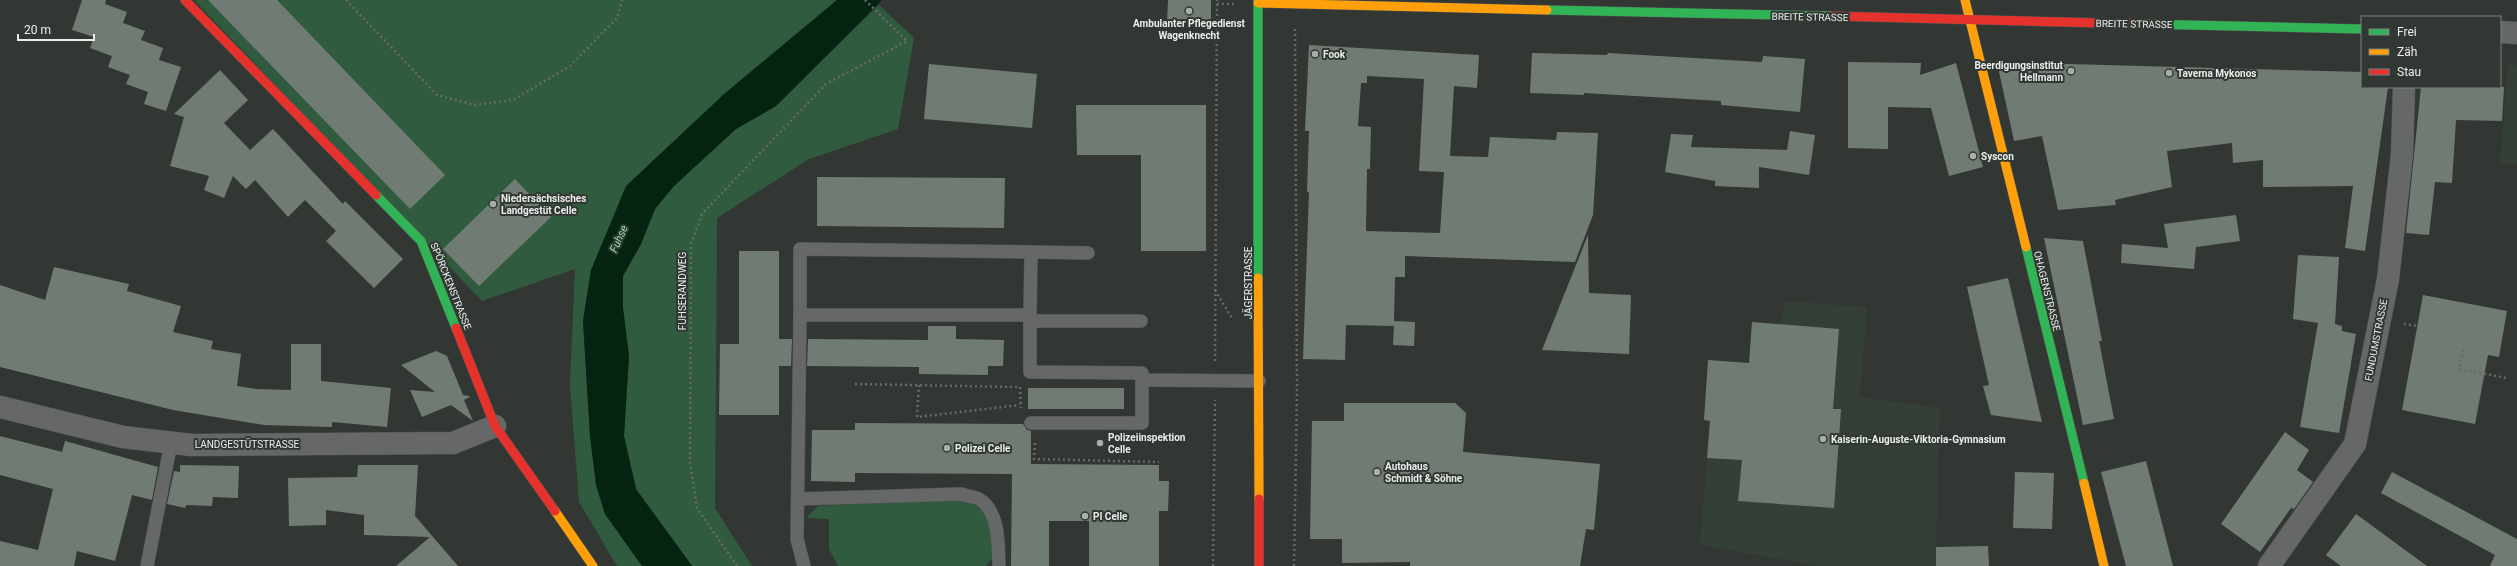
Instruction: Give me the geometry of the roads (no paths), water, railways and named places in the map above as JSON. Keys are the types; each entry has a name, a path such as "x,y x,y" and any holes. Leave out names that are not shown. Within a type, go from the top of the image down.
{"street":[{"name":"SPÖRCKENSTRASSE","path":"184,0 421,241 495,426 593,566"},
{"name":"OHAGENSTRASSE","path":"1965,0 2104,566"},
{"name":"BREITE STRASSE","path":"1258,2 2361,29"},
{"name":"JÄGERSTRASSE","path":"1258,2 1259,566"},
{"path":"2501,32 2517,33"},
{"name":"FUNDUMSTRASSE","path":"2269,566 2355,444 2388,279 2402,154 2404,88"},
{"name":"LANDGESTÜTSTRASSE","path":"0,407 123,437 191,445 453,443 495,426"}],"lane":[{"path":"804,566 797,539 800,249 1088,253"},
{"path":"1031,252 1030,372 1142,373 1142,423 1031,423"},
{"path":"800,315 1141,321"},
{"path":"1142,380 1259,381"},
{"path":"147,566 171,443"},
{"path":"798,499 961,494 979,500 990,511 996,527 999,566"}],"water":[{"name":"Fuhse","path":"837,0 882,0 776,106 736,129 674,186 655,209 641,244 623,276 623,308 629,356 624,436 636,489 692,566 642,566 605,514 596,485 590,436 583,321 591,270 626,186 723,95"}],"place":[{"name":"Ambulanter Pflegedienst Wagenknecht","path":"1189,11"},
{"name":"Fook","path":"1315,54"},
{"name":"Beerdigungsinstitut Hellmann","path":"2071,71"},
{"name":"Taverna Mykonos","path":"2169,73"},
{"name":"Syscon","path":"1973,156"},
{"name":"Niedersächsisches Landgestüt Celle","path":"493,204"},
{"name":"Kaiserin-Auguste-Viktoria-Gymnasium","path":"1823,439"},
{"name":"Polizeiinspektion Celle","path":"1100,443"},
{"name":"Polizei Celle","path":"947,448"},
{"name":"Autohaus Schmidt & Söhne","path":"1377,472"},
{"name":"PI Celle","path":"1085,516"}]}
